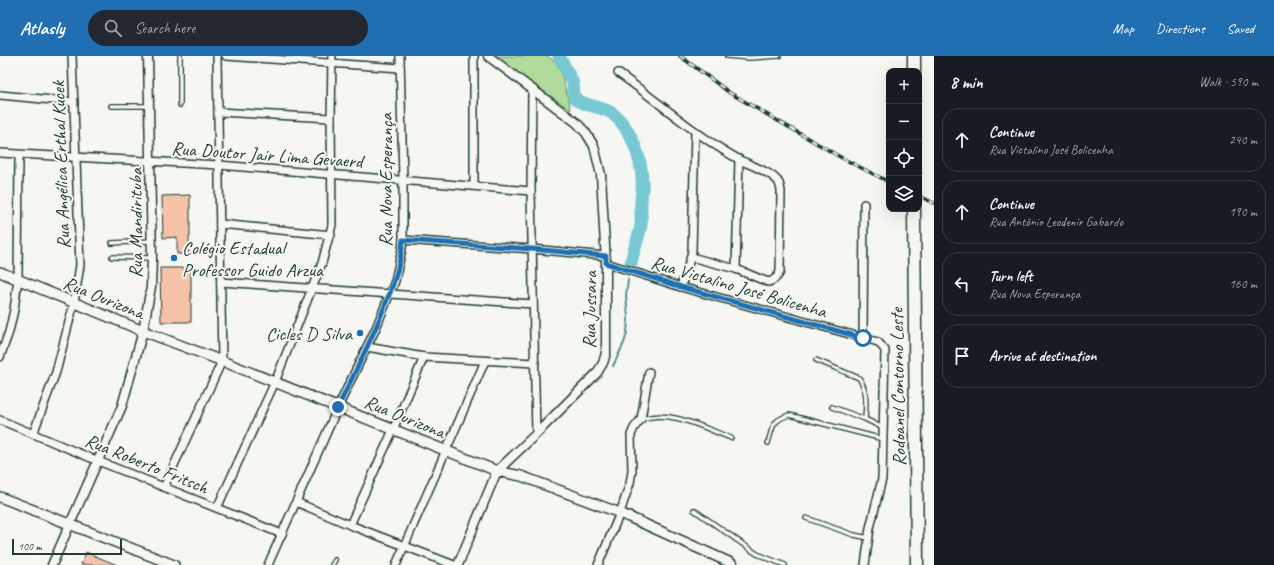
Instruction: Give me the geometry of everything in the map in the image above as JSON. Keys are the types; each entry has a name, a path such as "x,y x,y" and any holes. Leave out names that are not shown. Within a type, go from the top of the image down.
{"highway":[{"path":"914,56 914,68"},
{"name":"Rodoanel Contorno Leste","path":"914,212 918,565"}],"main road":[{"name":"Rua Ourizona","path":"0,272 143,331 497,471 521,476 620,513 732,564"},
{"path":"0,498 174,565"}],"street":[{"name":"Rua Angélica Erthal Kucek","path":"33,434 56,372 74,303 80,265 72,56"},
{"name":"Rua Mandirituba","path":"52,565 122,406 143,331 150,287 152,258 148,56"},
{"path":"164,487 222,361 217,56"},
{"path":"226,56 332,60 400,68"},
{"name":"Rua Nova Esperança","path":"268,565 338,407 376,328 395,281 403,240 400,56"},
{"path":"474,56 474,186"},
{"name":"Rua Jussara","path":"458,565 497,471 597,373 603,363 606,352 606,260 602,176 594,146 586,132 577,123 488,56"},
{"path":"217,508 275,382 322,264 331,235 332,60"},
{"path":"618,73 695,131 739,159 773,176 779,182 782,192 780,272 778,277 773,281 768,282 736,269 691,257"},
{"path":"532,90 530,190 536,434"},
{"path":"0,95 74,102"},
{"path":"218,112 332,118"},
{"path":"681,287 691,257 695,131"},
{"name":"Rua Doutor Jair Lima Gevaerd","path":"0,153 219,165 530,190"},
{"path":"0,357 9,332 14,310 18,279 19,155"},
{"path":"736,269 739,159"},
{"path":"863,338 864,204"},
{"path":"220,224 331,235"},
{"name":"Rua Victalino José Bolicenha","path":"403,240 532,249 606,260 681,287 878,342 885,350 882,479 870,528 865,565"},
{"path":"221,282 533,304"},
{"path":"367,347 424,357 535,363"},
{"path":"350,525 424,357"},
{"path":"396,565 485,361"},
{"path":"598,565 620,513 630,483 632,471 631,435 634,428 641,420 649,372"},
{"name":"Rua Roberto Fritsch","path":"0,420 98,461 282,534"},
{"path":"296,502 350,525 454,565"}],"lane":[{"path":"180,56 180,105"},
{"path":"727,56 749,58 779,56"},
{"path":"112,106 148,106"},
{"path":"112,243 152,241"},
{"path":"112,257 152,258"},
{"path":"816,360 858,378 863,384 866,393 865,420"},
{"path":"832,407 883,428"},
{"path":"768,443 774,423 779,418 789,415 883,439"},
{"path":"641,420 650,416 669,416 731,438"},
{"path":"694,510 757,554 785,565"},
{"path":"806,518 854,535 869,538"},
{"path":"332,565 335,560"}],"green space":[{"path":"495,56 547,56 559,64 571,110 506,65"}],"building":[{"path":"190,195 189,254 177,254 177,237 163,238 162,196"},
{"path":"160,268 191,268 191,322 161,322"},
{"path":"86,552 117,565 81,565"}],"waterway":[{"path":"559,56 573,83 574,97 578,101 604,109 613,114 625,127 637,152 640,162 642,182 641,222 631,263"},
{"path":"613,366 627,333 628,318 626,295 628,280"}],"railway":[{"path":"680,56 730,93 842,158 886,180"},
{"path":"922,197 934,203"}],"place":[{"name":"Colégio Estadual Professor Guido Arzua","path":"174,258"},
{"name":"Cicles D Silva","path":"360,333"}],"route":[{"path":"338,407 376,328 395,281 403,240 606,256 606,263 681,287 863,338"}]}
